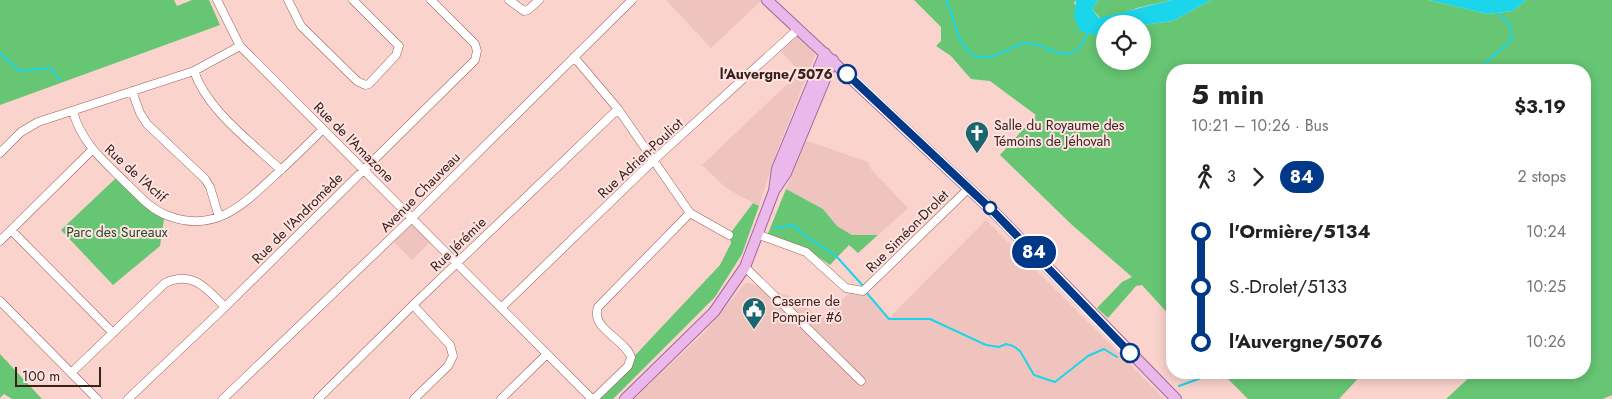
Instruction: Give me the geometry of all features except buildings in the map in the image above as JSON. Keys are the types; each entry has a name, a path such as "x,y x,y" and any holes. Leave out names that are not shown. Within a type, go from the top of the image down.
{"main road":[{"path":"767,0 969,188 1047,264 1176,399"},
{"path":"625,399 714,312 745,267 759,235 774,191 777,169 829,57"}],"street":[{"name":"Rue de l'Amazone","path":"217,0 240,46 593,399"},
{"path":"288,0 301,26 357,81 365,85 369,84 396,55 399,46 353,0"},
{"name":"Rue de l'Andromède","path":"128,399 225,307 475,60 477,52 474,44 431,0"},
{"path":"509,0 524,11 528,10 539,0"},
{"name":"Avenue Chauveau","path":"222,399 411,219 632,0"},
{"name":"Rue Adrien-Pouliot","path":"500,308 654,160 798,29"},
{"path":"0,153 21,132 38,122 194,71 240,46"},
{"path":"574,57 618,109 690,213 708,226 729,235"},
{"path":"194,71 201,88 211,104 281,170"},
{"path":"132,91 140,113 148,124 210,187 219,217"},
{"name":"Rue Jérémie","path":"318,399 456,263 618,109"},
{"name":"Rue de l'Actif","path":"73,112 79,130 92,150 150,206 165,215 195,221 219,217 245,204 323,130"},
{"path":"0,241 92,150"},
{"name":"Rue Siméon-Drolet","path":"759,235 806,252 846,288 865,289 969,188"},
{"path":"593,399 628,366 632,357 627,348 600,324 596,318 598,307 690,213"},
{"path":"11,230 113,333"},
{"path":"745,267 861,381"},
{"path":"72,372 165,283 174,279 195,280 225,307"},
{"path":"0,301 98,399"},
{"path":"413,305 450,345 453,356 448,366 414,399"},
{"path":"502,399 547,354"}],"shaded area":[{"path":"666,0 762,0 711,48"},
{"path":"796,33 815,55 777,151 759,206 726,188 702,165 800,72 779,49"},
{"path":"804,140 868,162 871,169 908,208 878,235 852,235 837,226 823,209 786,189"},
{"path":"411,219 432,240 412,260 391,239"},
{"path":"986,220 1165,399 634,399 705,332 746,282 800,300 819,319 850,293 863,291 889,318"}],"green space":[{"path":"0,0 174,0 177,6 192,0 209,0 220,25 0,105"},
{"path":"914,0 1076,0 1074,3 1096,32 1096,70 1151,70 1151,24 1173,21 1211,0 1429,0 1487,14 1513,11 1526,0 1612,0 1612,395 1603,399 1446,399 1468,379 1591,379 1591,64 1166,64 1166,311 1142,285 1136,286 1108,318 1097,308 1122,282 1132,277 1071,224 1000,155 1036,115 990,81 971,79 951,56 936,46 941,41 941,27"},
{"path":"1098,0 1172,0 1117,15 1097,15 1092,9"},
{"name":"Parc des Sureaux","path":"116,178 152,213 164,219 160,246 113,285 61,230"},
{"path":"786,189 823,209 837,226 852,235 878,235 858,253 849,245 830,265 805,248 767,236"},
{"path":"753,203 759,206 742,254 715,297 613,399 594,399 720,265 731,243 729,235"},
{"path":"0,354 42,399 12,399 4,394 0,398"},
{"path":"1228,379 1357,379 1339,399 1248,399"}],"water":[{"path":"1076,0 1098,0 1092,9 1097,15 1096,35 1080,31 1074,17"},
{"path":"1172,0 1211,0 1173,21 1151,24 1151,15 1111,15"},
{"path":"1429,0 1526,0 1513,11 1487,14"}],"waterway":[{"path":"946,0 962,43 972,54 979,57 992,56 1027,43 1037,44 1057,53 1067,54 1075,51 1088,33"},
{"path":"1485,64 1512,39 1510,24 1496,11"},
{"path":"0,53 20,71 51,68 60,80"},
{"path":"775,228 794,225 800,232 837,257 864,287"},
{"path":"866,292 889,319 930,319 986,345 999,347 1006,344 1013,346 1020,351 1034,375 1055,382 1088,356 1104,349 1117,357"},
{"path":"1179,386 1198,379"}],"bus line":[{"name":"84","path":"847,74 942,162 1047,264 1130,353"}],"place":[{"name":"l'Auvergne/5076","path":"847,74"},
{"name":"Salle du Royaume des Témoins de Jéhovah","path":"977,154"},
{"name":"Caserne de Pompier #6","path":"754,330"}]}
